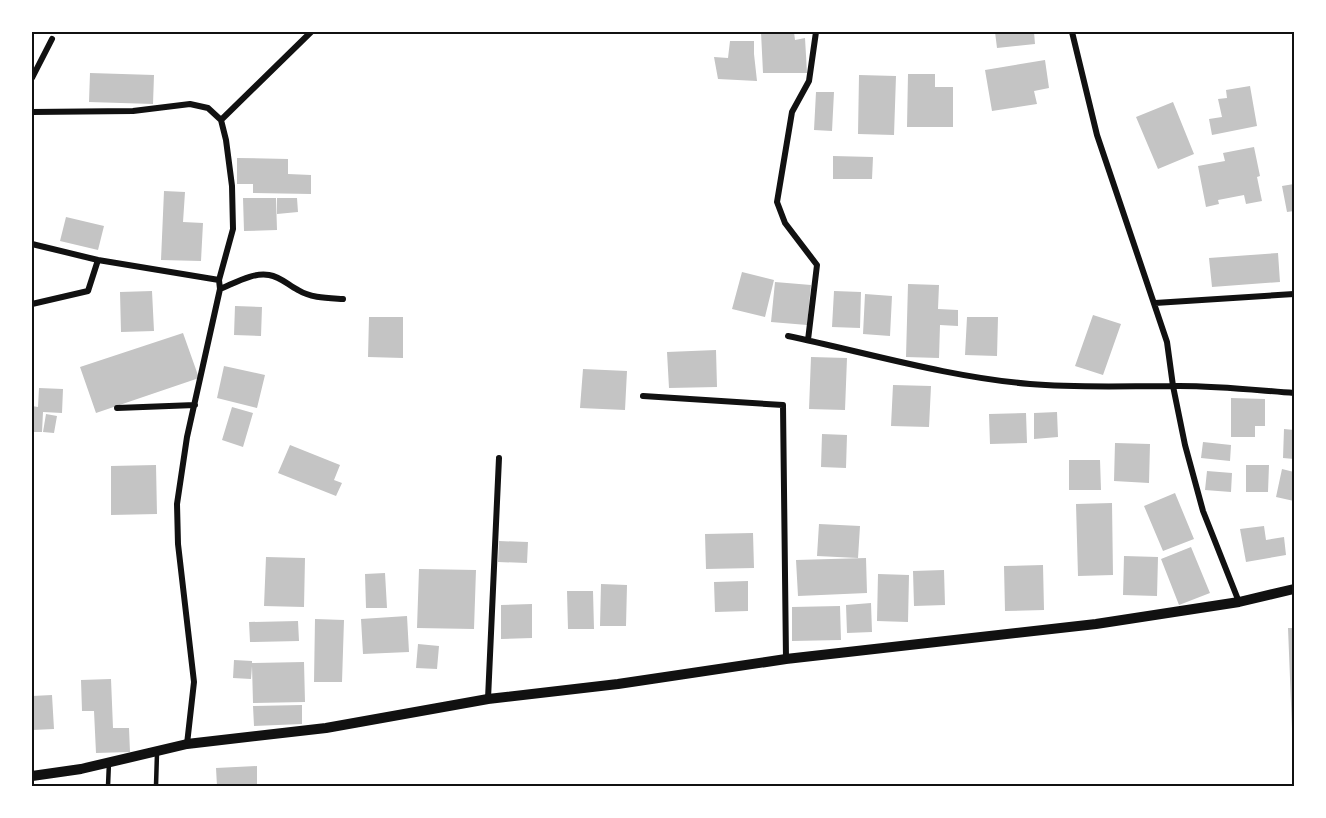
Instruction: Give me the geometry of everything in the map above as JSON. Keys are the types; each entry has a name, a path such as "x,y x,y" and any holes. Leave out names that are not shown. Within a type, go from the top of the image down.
{"street":[{"path":"221,120 311,32"},
{"path":"808,340 817,265 785,224 777,202 792,112 808,81 816,32"},
{"path":"1072,32 1097,135 1167,342 1185,445 1203,511 1239,602"},
{"path":"32,78 52,39"},
{"path":"32,112 133,111 190,104 207,108 221,120 226,140 232,186 233,229 219,280 220,289 187,437 177,504 178,544 194,682 187,744"},
{"path":"32,244 98,260 219,280"},
{"path":"32,304 88,291 98,260"},
{"path":"220,289 255,275 269,274 283,280 298,291 315,297 343,299"},
{"path":"1155,303 1294,294"},
{"path":"788,336 938,371 1029,384 1117,388 1173,386 1294,393"},
{"path":"643,396 783,405 786,659"},
{"path":"117,408 195,405"},
{"path":"488,699 499,458"},
{"path":"32,776 81,769 187,744 326,728 488,699 618,684 786,659 1096,624 1239,602 1294,589"}],"lane":[{"path":"156,786 157,751"},
{"path":"108,786 109,762"}],"building":[{"path":"761,32 794,32 795,40 805,38 807,73 763,73"},
{"path":"995,32 1034,32 1035,44 997,48"},
{"path":"730,41 754,41 757,81 718,79 714,57 728,58"},
{"path":"1045,60 1049,88 1034,91 1037,104 992,111 985,70"},
{"path":"90,73 154,75 153,104 89,102"},
{"path":"908,74 935,74 935,87 953,87 953,127 907,127"},
{"path":"859,75 896,76 894,135 858,134"},
{"path":"1250,86 1257,126 1212,135 1209,119 1222,117 1218,99 1227,98 1226,90"},
{"path":"816,92 834,92 832,131 814,130"},
{"path":"1173,102 1194,154 1158,169 1136,117"},
{"path":"1254,147 1262,201 1246,204 1244,195 1218,200 1219,204 1206,207 1198,166 1225,161 1223,153"},
{"path":"833,156 873,157 872,179 833,179"},
{"path":"237,158 288,159 288,174 311,175 311,194 253,193 253,184 237,184"},
{"path":"1294,184 1294,211 1287,212 1282,186"},
{"path":"164,191 185,192 183,222 203,223 201,261 161,260"},
{"path":"243,198 276,198 277,230 244,231"},
{"path":"277,198 297,198 298,212 277,214"},
{"path":"66,217 104,226 98,250 60,241"},
{"path":"1278,253 1280,282 1212,287 1209,258"},
{"path":"742,272 774,280 765,317 732,309"},
{"path":"775,282 811,285 807,325 771,322"},
{"path":"908,284 939,285 938,309 958,310 958,326 940,325 939,358 906,357"},
{"path":"152,291 154,331 121,332 120,292"},
{"path":"834,291 861,292 860,328 832,327"},
{"path":"865,294 892,296 890,336 863,334"},
{"path":"235,306 262,307 261,336 234,335"},
{"path":"1093,315 1121,324 1103,375 1075,366"},
{"path":"369,317 403,317 403,358 368,357"},
{"path":"967,317 998,317 997,356 965,355"},
{"path":"183,333 199,378 96,413 80,367"},
{"path":"716,350 717,387 669,388 667,352"},
{"path":"811,357 847,358 845,410 809,409"},
{"path":"224,366 265,375 257,408 217,398"},
{"path":"583,369 627,371 625,410 580,408"},
{"path":"893,385 931,386 929,427 891,426"},
{"path":"39,388 63,389 62,413 43,412 42,432 32,432 32,406 38,407"},
{"path":"1231,398 1265,399 1265,426 1255,426 1255,437 1231,437"},
{"path":"232,407 253,413 243,447 222,440"},
{"path":"1057,412 1058,437 1034,439 1034,413"},
{"path":"1026,413 1027,443 990,444 989,414"},
{"path":"46,414 57,416 54,433 43,432"},
{"path":"1284,429 1294,430 1294,459 1283,458"},
{"path":"822,434 847,435 846,468 821,467"},
{"path":"1203,442 1231,445 1230,461 1201,458"},
{"path":"1115,443 1150,444 1149,483 1114,481"},
{"path":"290,445 340,465 334,480 342,483 336,496 278,473"},
{"path":"1069,460 1100,460 1101,490 1069,490"},
{"path":"156,465 157,514 111,515 111,466"},
{"path":"1246,465 1269,465 1268,492 1246,492"},
{"path":"1282,469 1294,472 1294,501 1276,497"},
{"path":"1207,471 1232,473 1231,492 1205,490"},
{"path":"1175,493 1194,539 1163,551 1144,506"},
{"path":"1112,503 1113,575 1078,576 1076,504"},
{"path":"819,524 860,526 858,558 817,556"},
{"path":"1264,526 1266,540 1284,537 1286,555 1246,562 1240,529"},
{"path":"753,533 754,568 706,569 705,534"},
{"path":"499,541 528,542 527,563 498,562"},
{"path":"1191,547 1210,593 1179,605 1161,559"},
{"path":"1124,556 1158,557 1157,596 1123,595"},
{"path":"266,557 305,558 304,607 264,606"},
{"path":"866,558 867,593 798,596 796,560"},
{"path":"1043,565 1044,610 1005,611 1004,566"},
{"path":"419,569 476,570 474,629 417,628"},
{"path":"944,570 945,605 914,606 913,571"},
{"path":"385,573 387,608 366,608 365,574"},
{"path":"878,574 909,575 908,622 877,621"},
{"path":"748,581 748,611 715,612 714,582"},
{"path":"601,584 627,585 626,626 600,626"},
{"path":"567,591 593,591 594,629 568,629"},
{"path":"871,603 872,632 847,633 846,605"},
{"path":"532,604 532,638 501,639 501,605"},
{"path":"840,606 841,640 792,641 792,607"},
{"path":"407,616 409,652 363,654 361,619"},
{"path":"315,619 344,620 342,682 314,682"},
{"path":"298,621 299,641 250,642 249,622"},
{"path":"1288,628 1294,628 1294,754 1293,754"},
{"path":"418,644 439,646 437,669 416,668"},
{"path":"234,660 252,661 252,663 304,662 305,702 253,703 252,666 251,679 233,678"},
{"path":"111,679 113,728 129,728 130,752 96,753 94,711 82,711 81,680"},
{"path":"52,695 54,729 32,730 32,696"},
{"path":"302,705 302,724 254,726 253,706"},
{"path":"257,766 257,786 217,786 216,768"}]}
